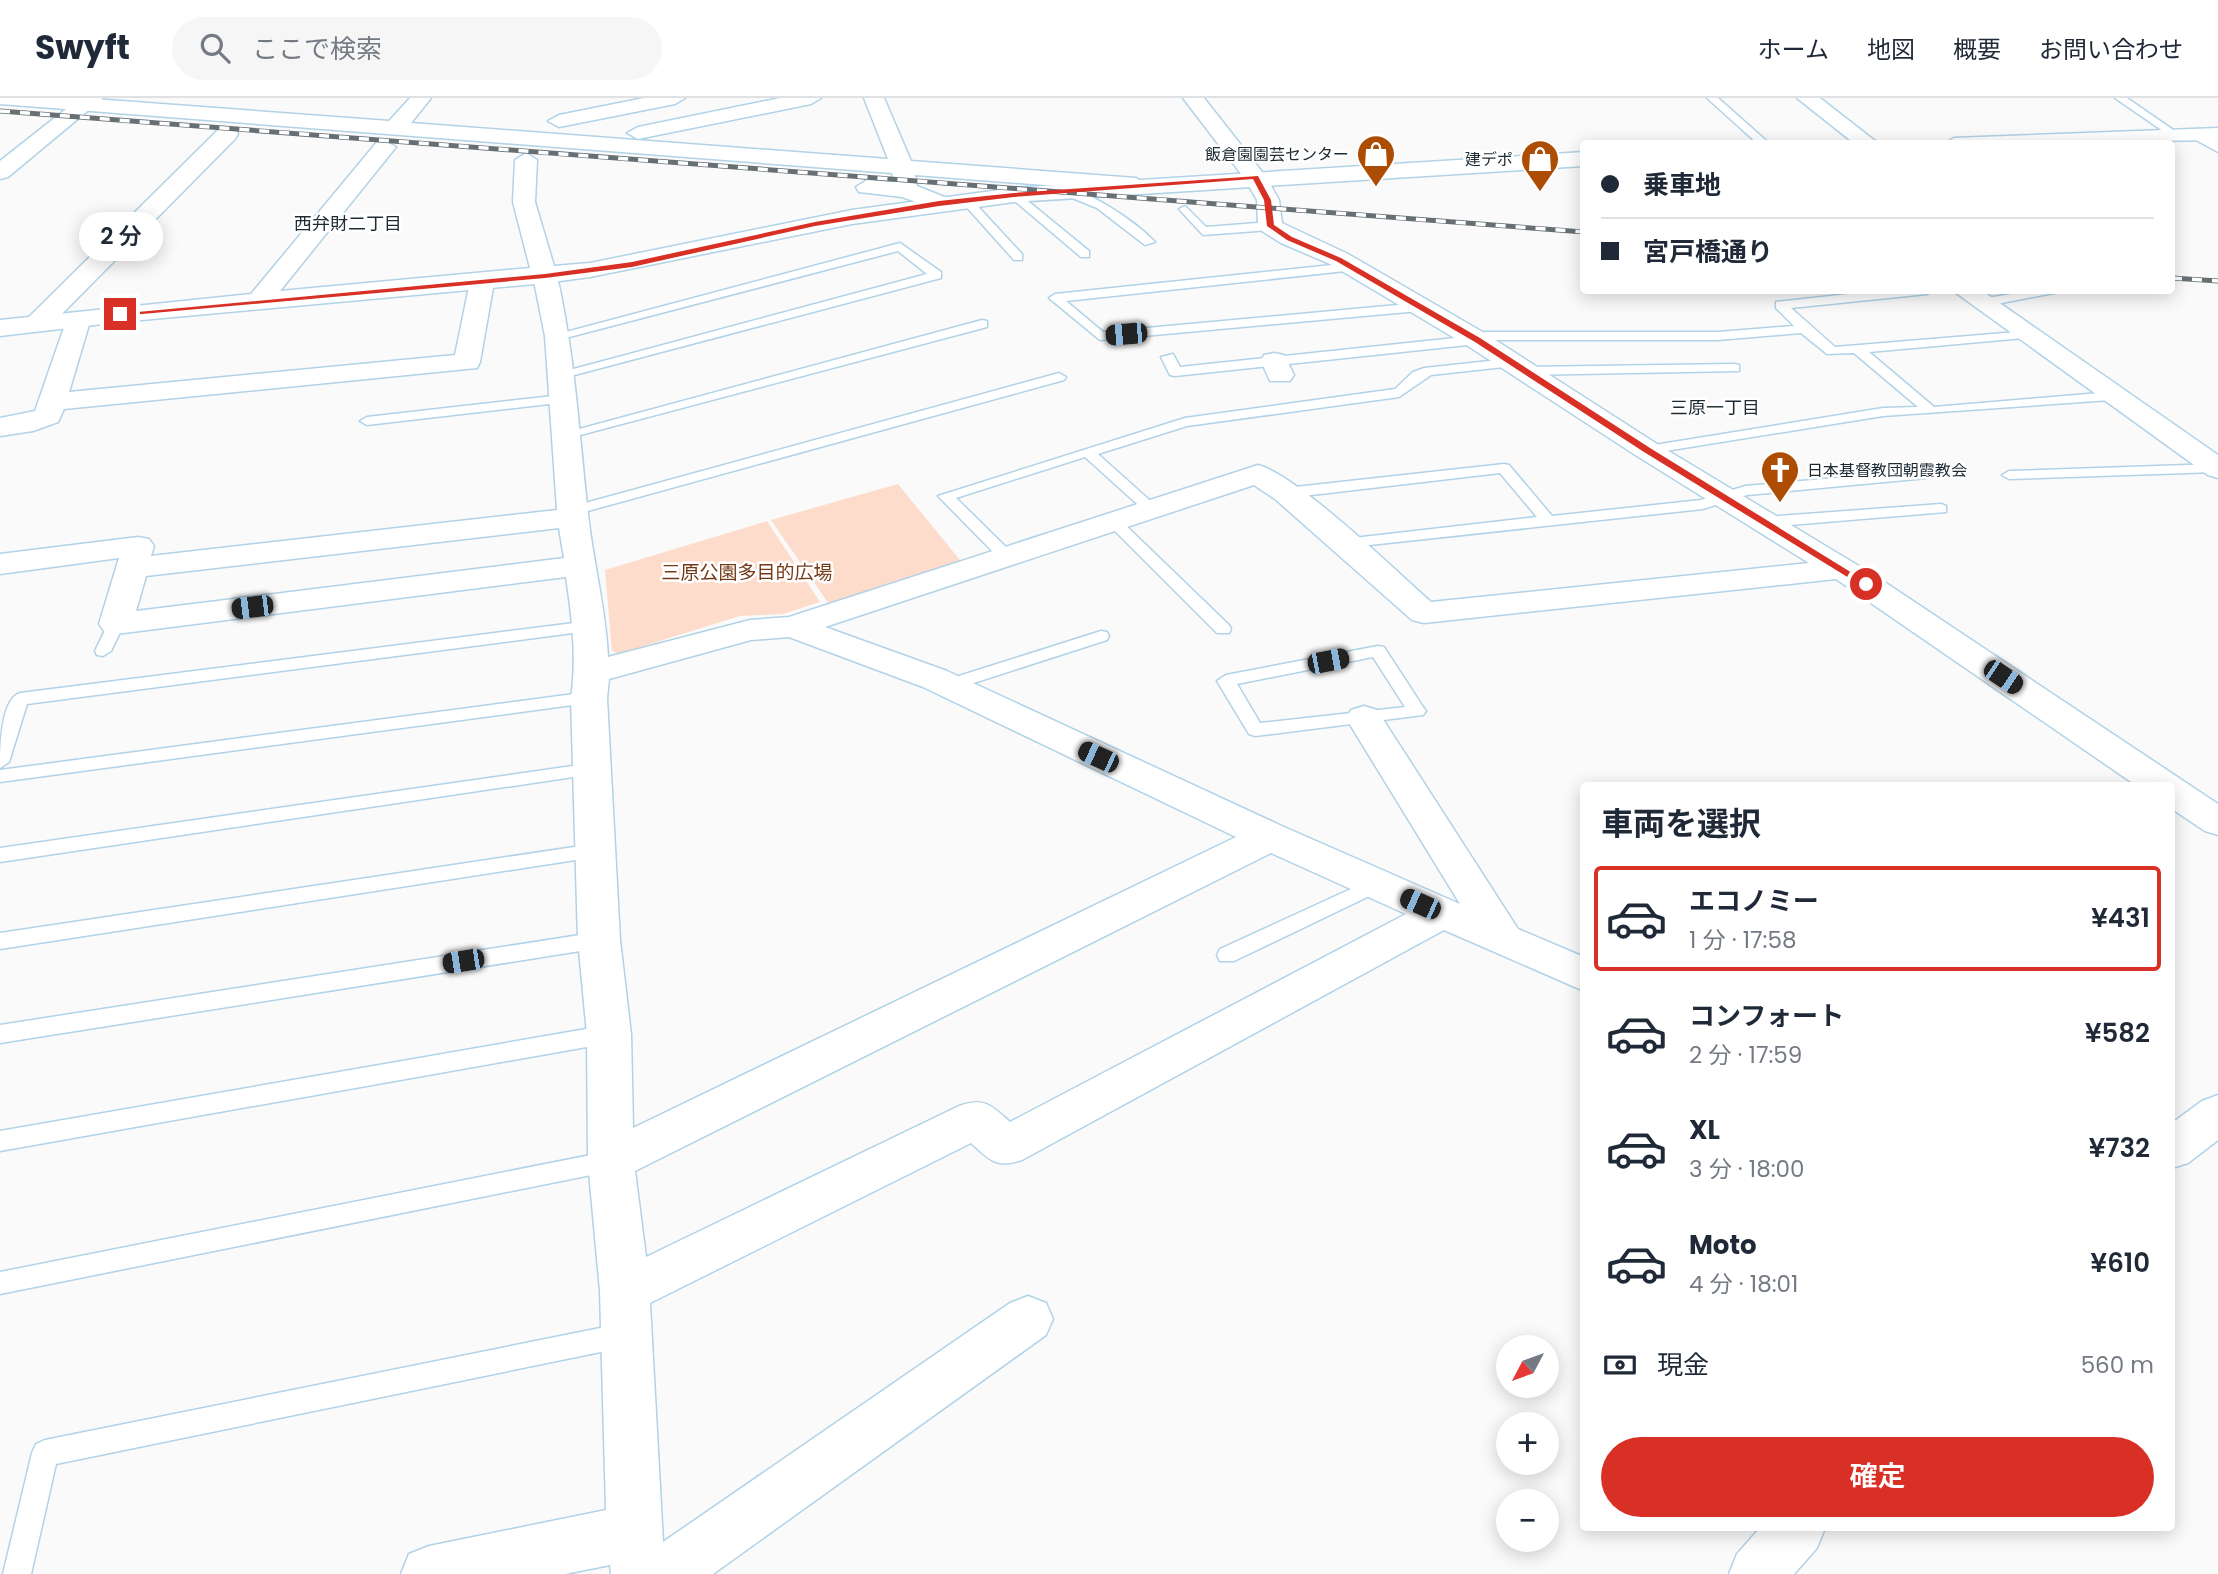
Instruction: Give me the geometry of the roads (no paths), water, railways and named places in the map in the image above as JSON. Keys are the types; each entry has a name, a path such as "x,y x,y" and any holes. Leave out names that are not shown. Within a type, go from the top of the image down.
{"street":[{"path":"0,98 89,101 233,125"},
{"path":"38,323 259,98"},
{"path":"258,302 421,98"},
{"path":"574,98 545,140 526,160 524,201 545,276 562,386 572,514 590,626 594,851 598,940 609,1034 611,1161 625,1291 646,1560"},
{"path":"559,121 675,98"},
{"path":"590,143 810,98"},
{"path":"874,98 902,166 906,190"},
{"path":"1193,98 1255,177 1268,200 1270,226 1289,238 1351,267 1478,340 1515,367 1842,569 2158,782"},
{"path":"1808,98 1864,140"},
{"path":"0,172 89,101"},
{"path":"0,118 61,123 233,125 390,138 545,140 1136,185"},
{"path":"2062,140 2198,135 2218,146"},
{"path":"390,138 526,160 569,163"},
{"path":"0,328 78,318 545,276 632,264 815,224 1014,195 1255,177 1580,159"},
{"path":"839,185 906,190 939,204"},
{"path":"52,402 467,362 482,282"},
{"path":"1973,297 2217,469"},
{"path":"0,428 44,420 78,318"},
{"path":"590,685 750,630 792,627 1258,474 1286,493 1424,612 1842,569"},
{"path":"132,569 572,514"},
{"path":"0,564 138,546 110,638 580,566"},
{"path":"792,627 948,685 1269,837 1580,973"},
{"path":"1364,718 1503,939"},
{"path":"2175,793 2218,822"},
{"path":"611,1161 1269,837"},
{"path":"625,1291 975,1119 1006,1146 1442,913"},
{"path":"2175,1147 2218,1114"},
{"path":"429,1574 646,1560 1028,1319"},
{"path":"1757,1574 1794,1531"}],"lane":[{"path":"1712,98 1760,140"},
{"path":"2120,98 2198,135"},
{"path":"1064,191 1101,206 1149,242"},
{"path":"1014,195 1085,254"},
{"path":"967,201 1018,257"},
{"path":"1185,209 1203,231 1270,226"},
{"path":"900,247 937,275 562,386 900,247"},
{"path":"1351,267 1055,298 1100,336 1419,307"},
{"path":"1888,294 1781,305 1804,329 1832,351 2024,334"},
{"path":"1973,297 2012,294"},
{"path":"367,421 562,386 982,324"},
{"path":"1168,357 1175,372 1277,368 1478,340 1485,336 1718,336 1804,329"},
{"path":"1859,350 1931,411"},
{"path":"1006,556 946,496 1185,422 1399,393 1418,375 1429,371 1515,367 1734,368"},
{"path":"572,514 1059,377"},
{"path":"1647,450 1883,411 1931,411 2111,396"},
{"path":"1088,452 1151,509"},
{"path":"1286,493 1504,468 1548,521"},
{"path":"2009,475 2217,469"},
{"path":"1342,542 1703,504 1745,491 1927,474"},
{"path":"1766,522 1941,509"},
{"path":"1113,522 1223,629"},
{"path":"0,762 20,698 590,626"},
{"path":"948,685 1101,636"},
{"path":"1378,651 1417,711 1364,718 1255,730 1226,681 1378,651"},
{"path":"0,776 590,685"},
{"path":"0,855 593,769"},
{"path":"0,942 594,851"},
{"path":"1227,956 1377,884"},
{"path":"0,1034 598,940"},
{"path":"0,1140 609,1034"},
{"path":"0,1283 611,1161"},
{"path":"17,1574 45,1453 628,1335"}],"railway":[{"path":"0,111 1580,232"},
{"path":"2175,278 2218,281"}],"place":[{"name":"飯倉園園芸センター","path":"1376,188"},
{"name":"建デポ","path":"1540,193"},
{"name":"日本基督教団朝霞教会","path":"1780,504"}],"district":[{"name":"西弁財二丁目","path":"348,223"},
{"name":"三原一丁目","path":"1715,407"}],"park label":[{"name":"三原公園多目的広場","path":"747,572"}]}
